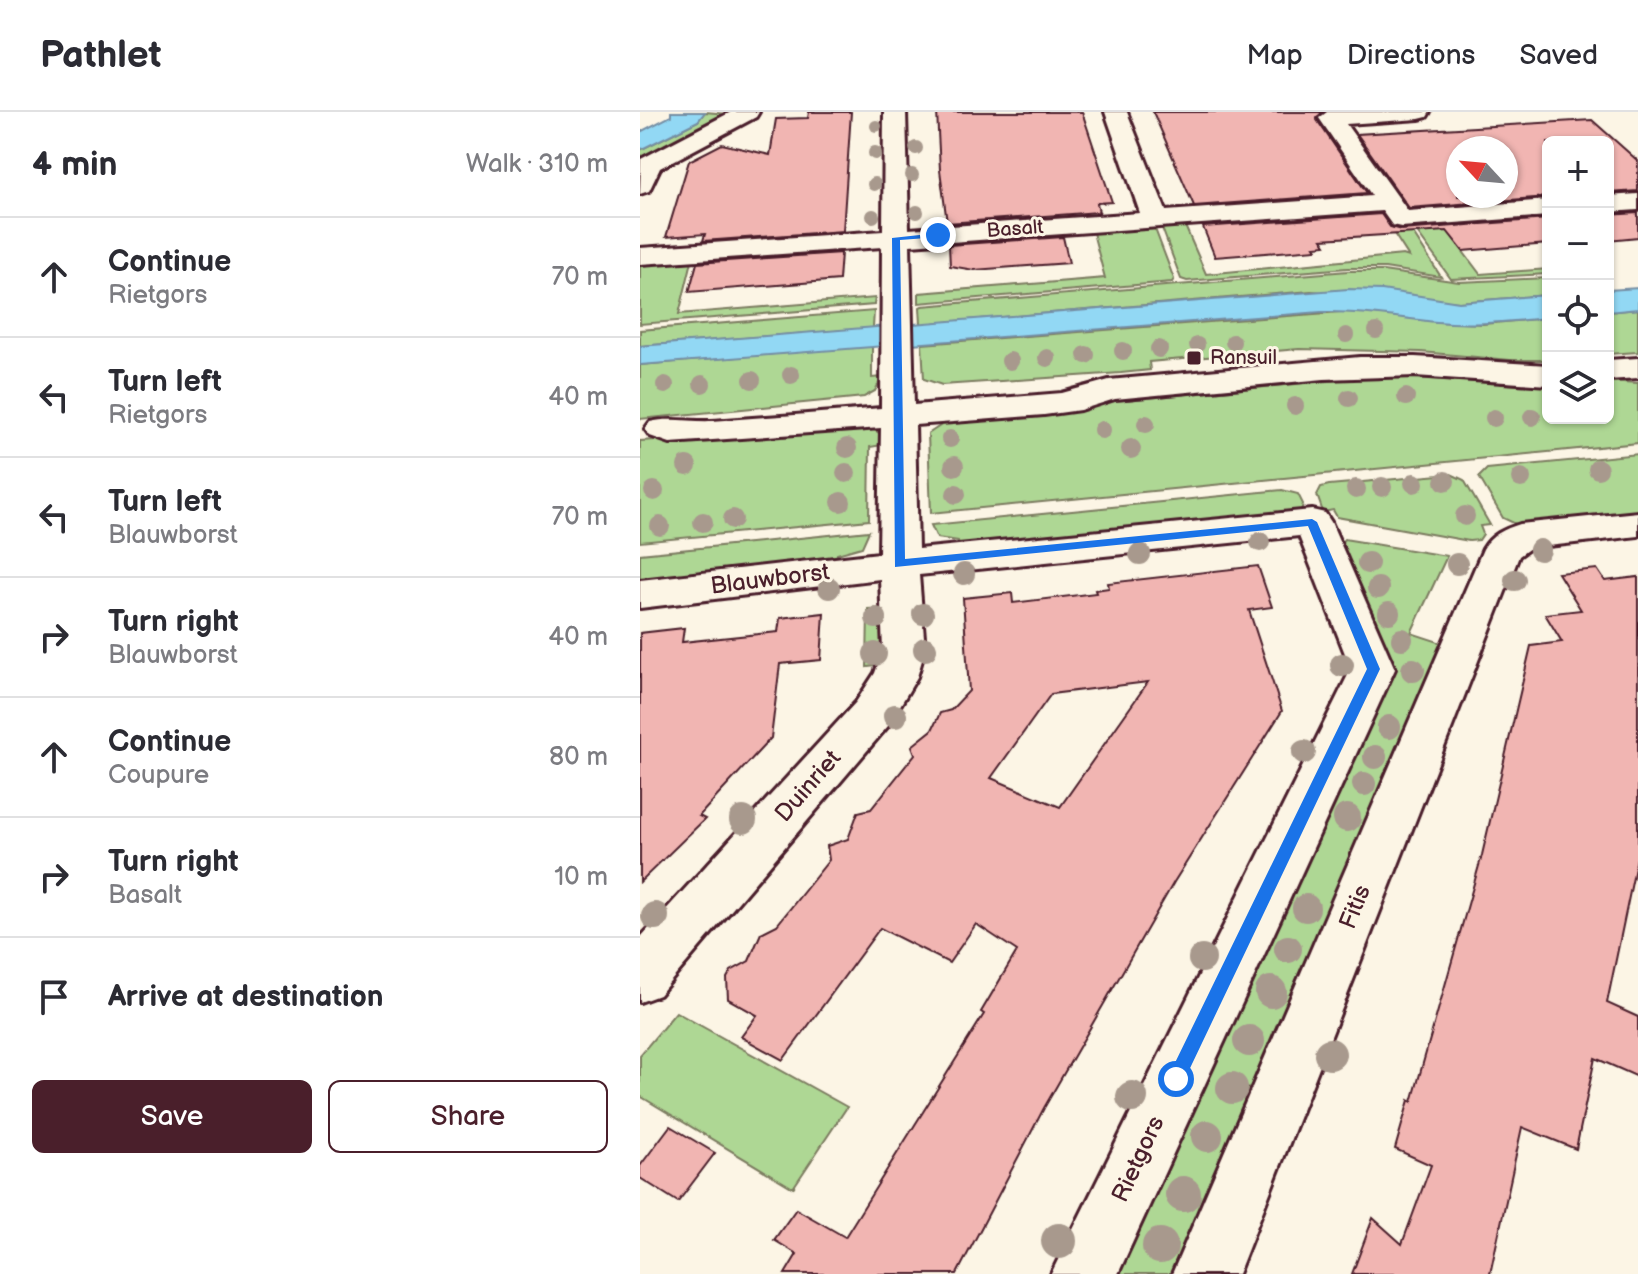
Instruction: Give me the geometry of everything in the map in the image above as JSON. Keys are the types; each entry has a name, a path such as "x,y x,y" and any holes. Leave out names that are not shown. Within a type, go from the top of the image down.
{"street":[{"path":"640,186 650,164 748,112"},
{"path":"895,112 899,564"},
{"path":"1116,112 1156,219"},
{"path":"1419,112 1330,118 1401,219 1542,208"},
{"path":"1614,204 1638,202"},
{"name":"Basalt","path":"640,256 1390,203"},
{"path":"651,430 670,433 744,430 897,408 1068,400 1097,396 1109,390 1372,366 1424,366 1518,376 1542,375"},
{"path":"1614,370 1638,368"},
{"name":"Blauwborst","path":"640,594 1312,522"},
{"name":"Rietgors","path":"1084,1274 1373,669 1312,522"},
{"name":"Fitis","path":"1205,1274 1500,553 1510,542 1531,535 1638,524"},
{"name":"Duinriet","path":"640,977 872,714 895,677 904,650 899,564"}],"green space":[{"path":"705,112 727,114 640,159 640,150 698,121"},
{"path":"1149,224 1155,229 1174,279 1172,282 919,303 919,293 1105,278 1092,229"},
{"path":"1443,225 1480,274 1542,269 1542,274 1451,279 1413,227"},
{"path":"1185,226 1206,274 1403,255 1409,257 1391,229 1409,227 1441,277 1385,268 1347,268 1187,281 1181,279 1162,228"},
{"path":"692,261 679,314 875,298 874,305 640,324 640,265"},
{"path":"1348,271 1383,271 1459,282 1542,278 1542,295 1459,302 1311,291 921,324 922,306"},
{"path":"1638,309 1638,352 1614,354 1614,311"},
{"path":"874,311 873,328 640,346 640,330"},
{"path":"1354,311 1439,322 1483,324 1542,319 1542,360 1421,352 1299,349 1149,362 1150,370 1121,373 942,385 924,379 922,344"},
{"path":"872,346 872,378 882,377 875,391 864,397 640,419 640,365"},
{"path":"1382,376 1542,386 1542,424 1614,424 1614,381 1638,383 1638,443 931,513 928,434 943,424 976,421 976,414"},
{"path":"869,427 879,433 882,445 870,447 869,520 640,542 640,441"},
{"path":"1638,454 1638,514 1520,526 1503,518 1479,477 1487,469"},
{"path":"1451,474 1464,480 1490,525 1480,526 1483,534 1479,540 1469,541 1337,517 1333,510 1323,512 1317,495 1321,487 1329,485"},
{"path":"1282,490 1298,494 1303,504 1301,511 960,549 958,541 937,538 931,525"},
{"path":"869,531 862,547 837,554 837,562 640,582 640,554"},
{"path":"1344,539 1447,556 1411,633 1445,644 1176,1274 1113,1274 1391,671 1338,547"},
{"path":"883,608 883,665 867,667 868,609"},
{"path":"676,1012 847,1107 793,1188 640,1096 640,1055"}],"water":[{"path":"671,112 705,112 698,121 640,150 640,132 671,116"},
{"path":"1638,288 1638,309 1614,311 1614,290"},
{"path":"1348,289 1382,290 1459,302 1542,295 1542,319 1492,323 1437,322 1321,312 640,365 640,346"}],"building":[{"path":"809,112 851,112 843,231 703,241 705,234 666,237 689,161 722,144 770,155 776,119 808,118"},
{"path":"937,112 1082,112 1112,202 1097,203 1099,212 947,223"},
{"path":"1153,112 1322,112 1317,120 1367,193 1194,206"},
{"path":"1592,120 1610,136 1542,136 1542,197 1518,199 1518,136 1446,136 1446,205 1409,208 1357,134"},
{"path":"1614,140 1638,161 1638,191 1614,193"},
{"path":"1638,213 1638,237 1614,239 1614,215"},
{"path":"1381,214 1390,227 1401,230 1542,219 1542,244 1463,251 1447,231 1322,239 1326,245 1315,246 1317,249 1215,257 1203,227"},
{"path":"1063,237 1069,263 974,270 950,266 949,245"},
{"path":"841,253 839,280 689,292 697,263"},
{"path":"1258,566 1272,607 1249,610 1282,711 1174,882 1044,1108 957,1274 785,1274 797,1254 774,1240 796,1209 845,1237 984,1014 981,1012 1017,951 976,924 949,963 880,928 783,1060 741,1037 757,1015 728,999 727,978 731,971 749,961 761,933 777,925 829,860 827,846 848,839 858,812 871,809 915,754 912,746 932,730 940,713 951,710 969,691 963,598 1012,593 1013,603 1096,593 1095,590 1109,588 1108,583","holes":["1148,682 1060,807 991,778 1051,694"]},
{"path":"1597,569 1605,581 1638,577 1638,853 1607,1003 1638,1017 1638,1077 1595,1058 1576,1149 1522,1127 1490,1274 1352,1274 1373,1218 1402,1244 1431,1165 1395,1149 1409,1100 1412,1102 1482,855 1531,646 1562,642 1545,614 1581,610 1558,573"},
{"path":"824,613 821,660 780,664 771,738 699,816 705,819 640,882 640,633 684,628 682,642 778,632 780,618"},
{"path":"670,1126 715,1153 678,1202 640,1178 640,1166"}],"place":[{"name":"Ransuil","path":"1194,358"}],"route":[{"path":"938,235 896,238 899,564 1312,522 1373,669 1176,1079"}]}
